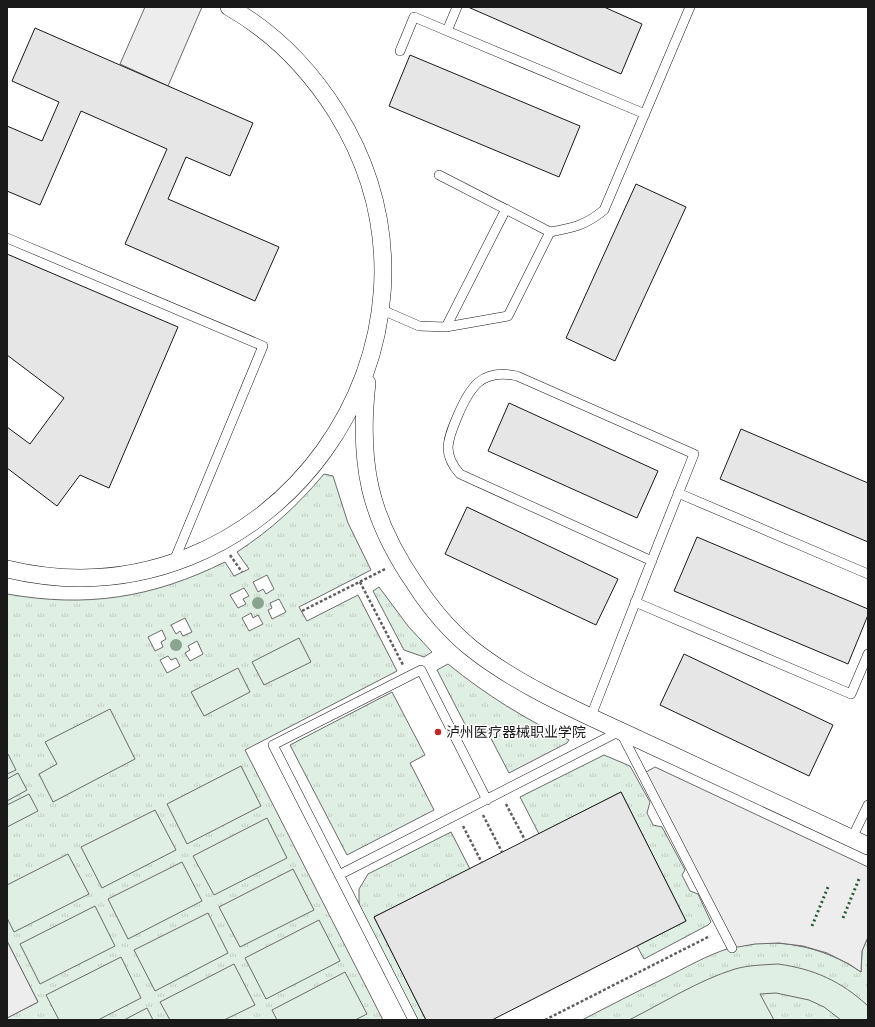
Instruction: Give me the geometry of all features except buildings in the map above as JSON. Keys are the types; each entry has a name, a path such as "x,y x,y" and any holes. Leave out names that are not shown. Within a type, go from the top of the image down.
{"street":[{"path":"229,7 265,31 288,52 324,93 345,126 359,155 369,184 377,215 382,278 380,309 365,402 364,435 367,470 374,505 384,533 400,562 424,598 470,647 531,687 620,731 868,846"},
{"path":"7,569 53,577 84,578 115,576 173,563 204,551 221,542 257,519 281,500 304,478 340,427 355,399 375,340"}],"lane":[{"path":"447,31 457,7"},
{"path":"439,175 550,232 572,229 590,222 604,210 690,7"},
{"path":"400,51 414,17 645,114"},
{"path":"446,327 506,210"},
{"path":"380,309 420,326 446,327 508,316 550,232"},
{"path":"7,238 263,346 173,563"},
{"path":"591,716 635,602 652,561 694,454 517,376 509,374 492,375 477,382 467,395 448,441 449,458 460,474 652,561"},
{"path":"678,493 868,574"},
{"path":"635,602 851,694 868,654"},
{"path":"413,1020 273,745 421,670 487,800"},
{"path":"339,875 620,731 732,948"},
{"path":"852,838 868,805"}],"path":[{"path":"221,542 242,572"},
{"path":"302,611 400,562"},
{"path":"360,582 409,676"},
{"path":"501,793 525,840"},
{"path":"477,804 502,852"},
{"path":"457,815 482,863"},
{"path":"545,1020 723,929"}],"green space":[{"path":"324,474 333,476 348,523 371,570 299,607 307,621 358,595 397,671 245,750 383,1020 7,1020 7,1018 38,1002 7,941 7,594 65,600 92,600 119,597 145,592 171,584 225,562 234,576 249,569 237,552 273,526 294,507","holes":["267,575 274,589 266,594 263,589 258,592 253,582","244,588 249,596 243,599 246,604 238,608 230,595","279,599 286,612 272,619 268,610 272,608 270,603","251,613 253,618 258,615 263,624 249,631 242,618","185,618 192,632 183,636 180,631 176,634 171,625","162,630 166,639 161,642 163,647 155,651 148,637","197,641 203,654 190,661 185,653 190,650 188,646","168,656 171,660 176,658 180,666 167,673 160,660"]},
{"path":"379,587 408,626 432,652 424,657 404,650 373,591"},
{"path":"299,638 311,662 264,685 252,662"},
{"path":"448,664 506,706 569,740 567,743 509,773 484,725 469,732 437,670"},
{"path":"238,668 250,692 204,716 191,692"},
{"path":"392,692 425,755 410,763 434,810 347,855 290,745"},
{"path":"110,709 135,759 53,802 39,774 57,764 45,742"},
{"path":"7,754 16,770 7,774"},
{"path":"604,755 630,766 650,802 647,813 653,825 662,827 685,870 682,875 690,891 698,894 711,922 644,959 637,946 686,921 621,792 539,834 520,797"},
{"path":"241,766 261,806 187,844 167,804"},
{"path":"18,773 27,790 7,801 7,779"},
{"path":"29,794 38,811 7,827 7,805"},
{"path":"155,810 176,850 102,888 81,847"},
{"path":"267,818 287,858 214,895 193,856"},
{"path":"451,832 470,869 374,917 426,1020 417,1020 359,905 359,889 368,874"},
{"path":"68,854 89,894 14,932 7,918 7,885"},
{"path":"182,862 202,901 128,939 108,899"},
{"path":"293,869 314,910 240,947 219,907"},
{"path":"95,906 115,946 40,984 20,944"},
{"path":"208,913 228,953 155,991 134,950"},
{"path":"319,920 340,961 266,999 245,958"},
{"path":"868,937 868,1020 582,1020 704,958 730,948 747,945 781,943 815,950 846,963 861,972 862,951"},
{"path":"121,957 141,998 98,1020 59,1020 46,995"},
{"path":"234,964 255,1005 224,1020 170,1020 160,1002"},
{"path":"778,964 803,969 837,983 858,997 868,1006 868,1020 841,1020 824,1007 809,1000 776,993 760,994 774,1020 629,1020 708,979 735,969 756,965"},
{"path":"345,972 367,1014 355,1020 277,1020 272,1010"},
{"path":"147,1008 153,1020 124,1020"}],"shaded area":[{"path":"145,7 202,7 168,86 120,64"},
{"path":"655,767 868,867 868,937 862,951 861,972 827,953 803,946 779,943 755,944 732,948 646,772"},
{"path":"7,941 38,1002 7,1018"}],"hedge":[{"path":"843,918 859,879"},
{"path":"812,926 828,887"}],"place":[{"name":"泸州医疗器械职业学院","path":"438,732"}]}
